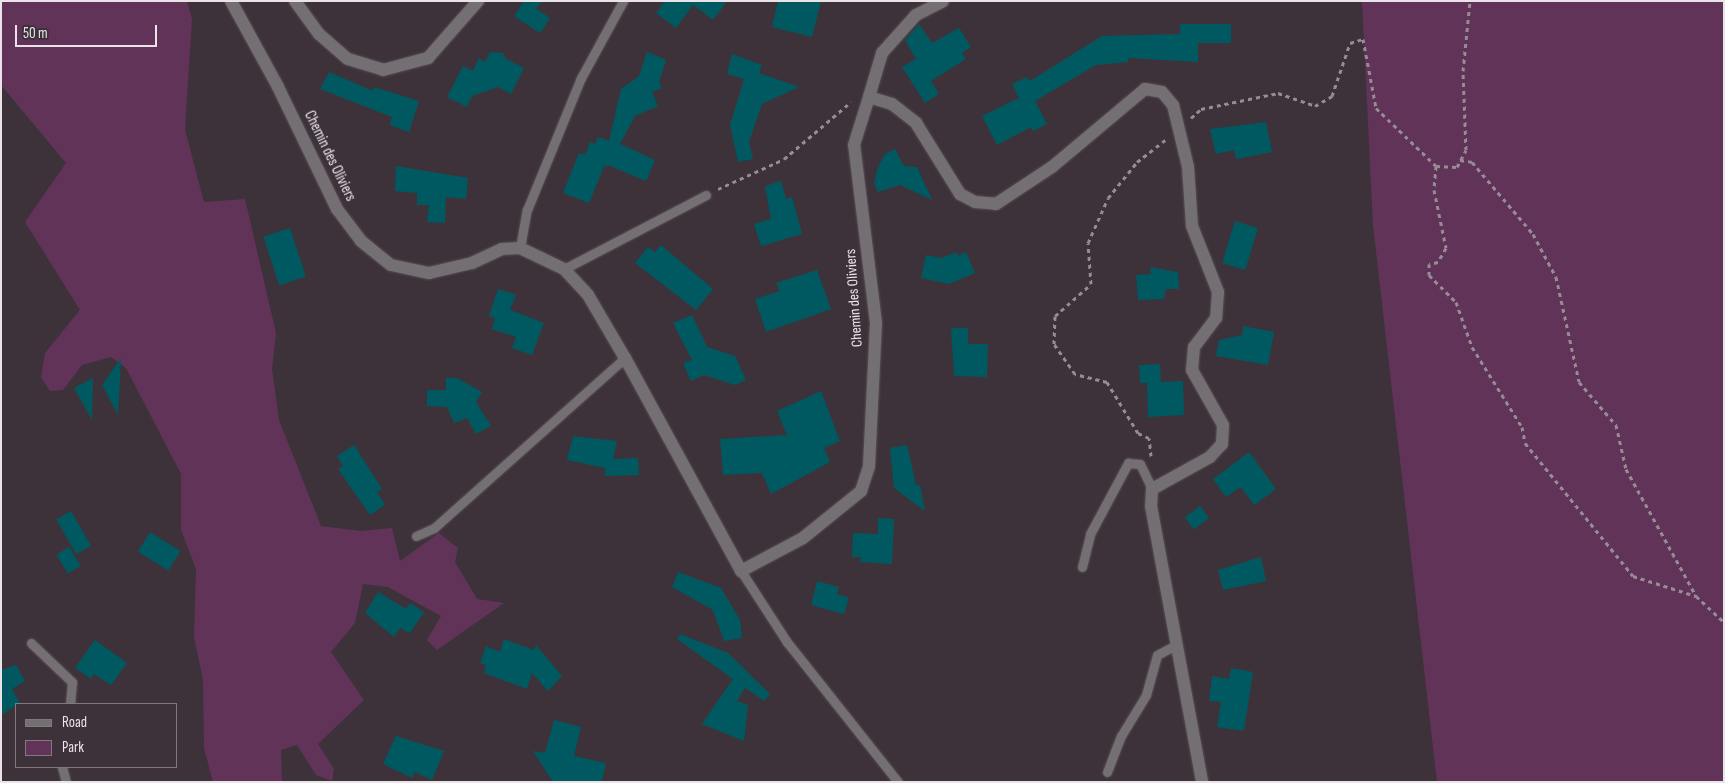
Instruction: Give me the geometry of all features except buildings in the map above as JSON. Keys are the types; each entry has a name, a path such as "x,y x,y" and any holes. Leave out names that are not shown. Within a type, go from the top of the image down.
{"street":[{"name":"Chemin des Oliviers","path":"231,1 337,209 361,241 390,265 429,273 472,263 502,248 520,248"},
{"path":"295,1 319,34 348,59 383,70 428,58 478,1"},
{"name":"Chemin des Oliviers","path":"741,571 803,538 861,490 869,466 876,323 854,145 882,53 916,15 943,1"},
{"path":"869,98 892,104 916,123 960,194 975,202 996,204 1052,167 1145,89 1162,92 1172,106 1188,167 1192,226 1218,292 1216,318 1194,347 1192,370 1223,426 1222,444 1210,457 1157,486 1151,506 1173,627 1174,646 1202,782"},
{"path":"520,248 564,269 588,295 625,358 741,571"}],"lane":[{"path":"520,248 527,210 581,78 623,1"},
{"path":"564,269 706,194"},
{"path":"416,536 434,528 625,358"},
{"path":"1082,568 1090,534 1128,463 1140,464 1157,486"},
{"path":"741,571 787,642 898,782"},
{"path":"31,643 72,682 70,703"},
{"path":"1108,772 1121,736 1146,695 1157,655 1174,646"},
{"path":"62,768 66,782"}],"path":[{"path":"1157,486 1149,438 1138,433 1106,382 1075,374 1054,344 1055,316 1091,284 1088,243 1108,198 1137,162 1179,130 1201,109 1278,93 1315,106 1332,96 1350,43 1364,39 1376,108 1436,166 1457,167 1466,150 1463,72 1470,1"},
{"path":"706,194 784,159 848,103 869,98"},
{"path":"1460,160 1472,162 1533,234 1556,277 1579,382 1616,425 1626,469 1696,596 1724,622"},
{"path":"1436,166 1434,190 1446,248 1438,262 1429,264 1429,275 1456,302 1472,347 1522,427 1525,443 1633,576 1696,596"}],"green space":[{"path":"1,1 187,1 192,19 185,130 204,202 245,199 276,333 272,369 279,420 321,526 361,531 392,528 400,561 439,533 458,548 455,562 477,599 504,603 437,650 427,640 441,616 388,587 363,584 355,623 331,652 364,700 318,744 334,769 332,781 316,775 297,745 281,750 282,782 213,782 204,748 203,679 194,637 196,569 181,530 181,474 126,368 111,357 82,365 63,390 50,391 41,377 45,353 80,310 25,222 66,163 1,85"},
{"path":"1362,1 1724,1 1724,782 1437,782 1373,225"}]}
